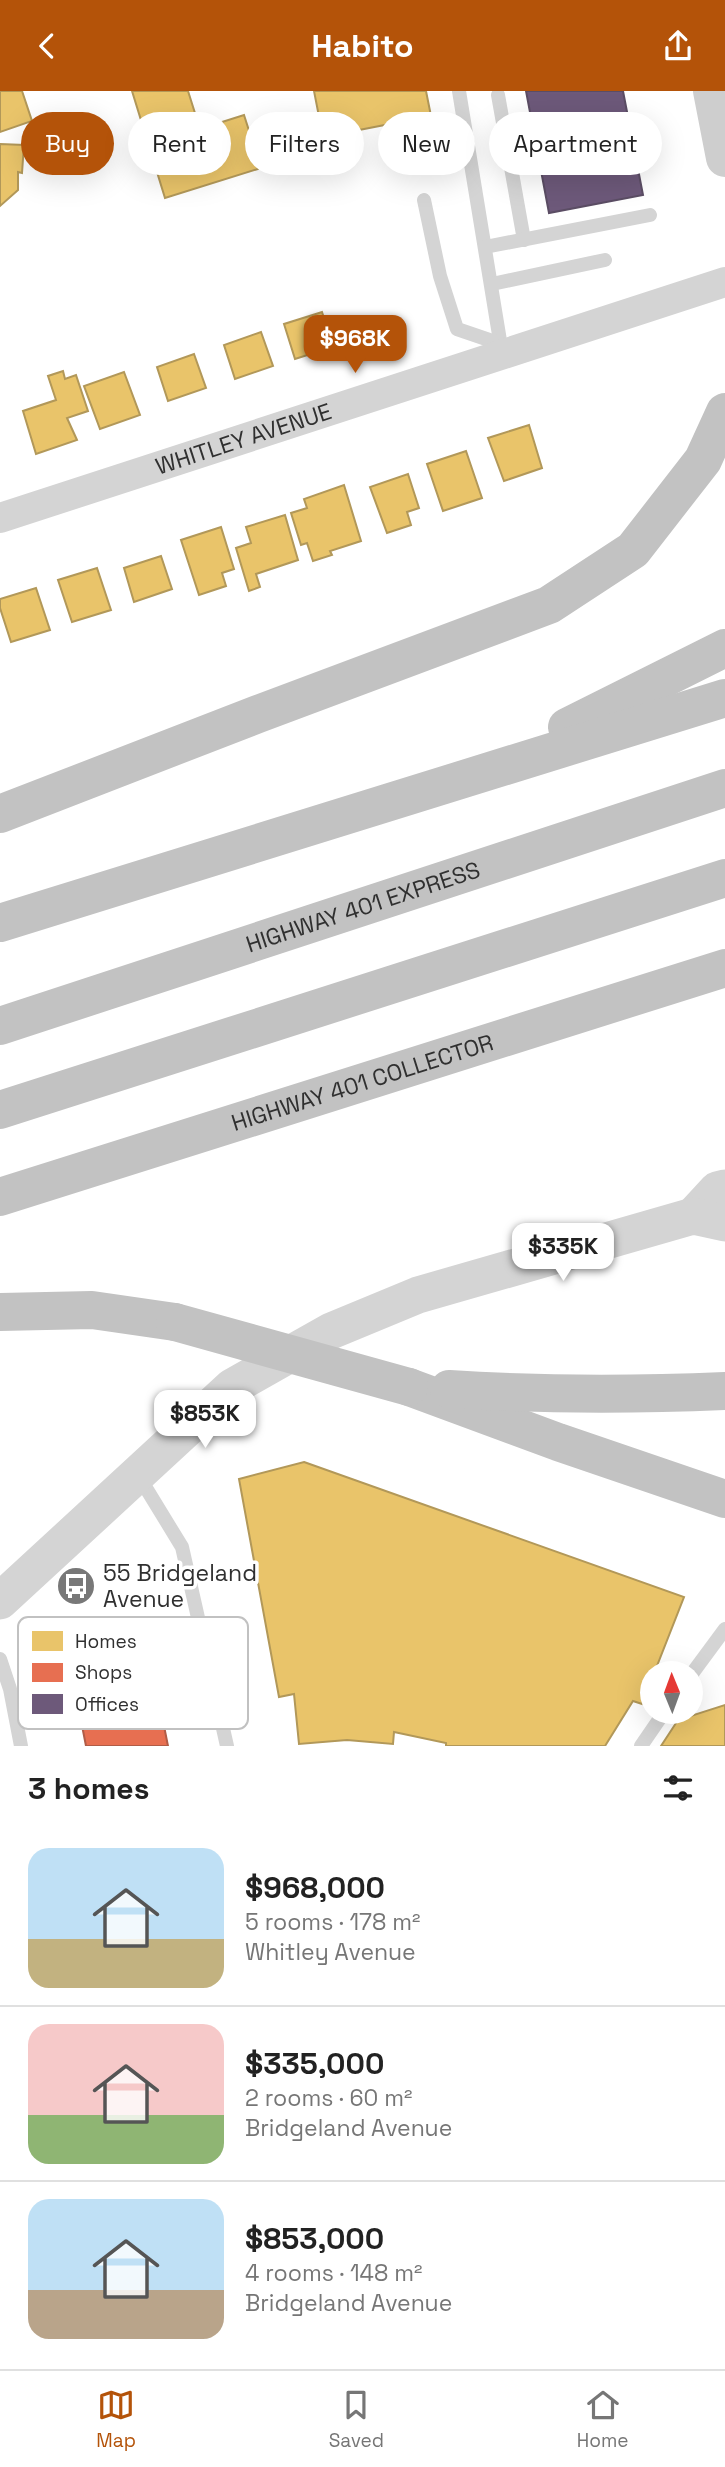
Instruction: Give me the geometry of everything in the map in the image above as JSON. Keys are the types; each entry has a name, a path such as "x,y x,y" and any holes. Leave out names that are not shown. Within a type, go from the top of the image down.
{"highway":[{"path":"0,814 550,605 633,550 703,460 725,412"},
{"path":"472,775 725,648"},
{"path":"0,923 725,698"},
{"name":"HIGHWAY 401 EXPRESS","path":"0,1025 725,788"},
{"path":"0,1110 725,878"},
{"name":"HIGHWAY 401 COLLECTOR","path":"0,1197 725,968"},
{"path":"0,1313 92,1310 175,1322 409,1387 558,1443 725,1499"},
{"path":"409,1387 533,1394 725,1391"}],"main road":[{"path":"712,91 725,158"}],"street":[{"name":"WHITLEY AVENUE","path":"0,518 502,349 725,282"},
{"path":"0,1601 232,1387 331,1331 418,1295 709,1219 718,1190 725,1188"}],"lane":[{"path":"459,91 502,349"},
{"path":"498,95 524,240"},
{"path":"424,200 440,276 457,329 502,349"},
{"path":"485,247 650,215"},
{"path":"492,284 605,260"},
{"path":"137,1474 182,1547 198,1617"},
{"path":"701,1661 725,1629"},
{"path":"0,1660 10,1689 21,1746"},
{"path":"641,1746 656,1724"}],"building: Homes":[{"path":"0,91 22,91 29,112 21,112 21,125 0,132"},
{"path":"132,91 188,91 195,112 138,112"},
{"path":"314,91 426,91 430,112 378,112 378,126 364,129 364,112 318,112"},
{"path":"244,115 245,173 165,198 158,175 231,175 231,119"},
{"path":"0,144 21,145 18,190 0,206"},
{"path":"322,312 333,346 330,347 332,351 321,355 320,351 295,359 284,324"},
{"path":"261,332 273,366 235,379 224,345"},
{"path":"194,354 206,388 168,401 157,367"},
{"path":"63,371 65,379 76,375 88,411 67,418 77,440 36,454 23,411 56,400 48,376"},
{"path":"124,372 140,415 100,429 84,386"},
{"path":"529,425 542,468 504,481 488,438"},
{"path":"466,451 482,498 443,511 427,464"},
{"path":"408,474 419,508 407,512 411,525 387,533 370,487"},
{"path":"344,485 361,541 330,551 332,555 313,561 307,543 301,545 291,513 307,508 304,499"},
{"path":"285,515 298,560 256,574 260,587 249,591 236,548 251,543 246,527"},
{"path":"221,527 234,569 222,573 226,586 199,595 181,540"},
{"path":"161,556 172,589 134,602 124,568"},
{"path":"97,568 111,610 72,622 58,580"},
{"path":"36,588 50,630 11,642 0,608 0,599"},
{"path":"304,1462 684,1597 659,1661 640,1661 640,1703 633,1701 605,1746 446,1746 446,1743 394,1732 393,1744 347,1740 299,1744 294,1694 279,1697 239,1479"},
{"path":"725,1705 725,1746 661,1746 675,1724 704,1724 704,1712"}],"building: Shops":[{"path":"83,1729 165,1729 168,1746 86,1746"}],"building: Offices":[{"path":"526,91 623,91 627,112 530,112"},
{"path":"542,175 639,175 643,195 549,213"}],"place":[{"name":"55 Bridgeland Avenue","path":"76,1586"}]}
